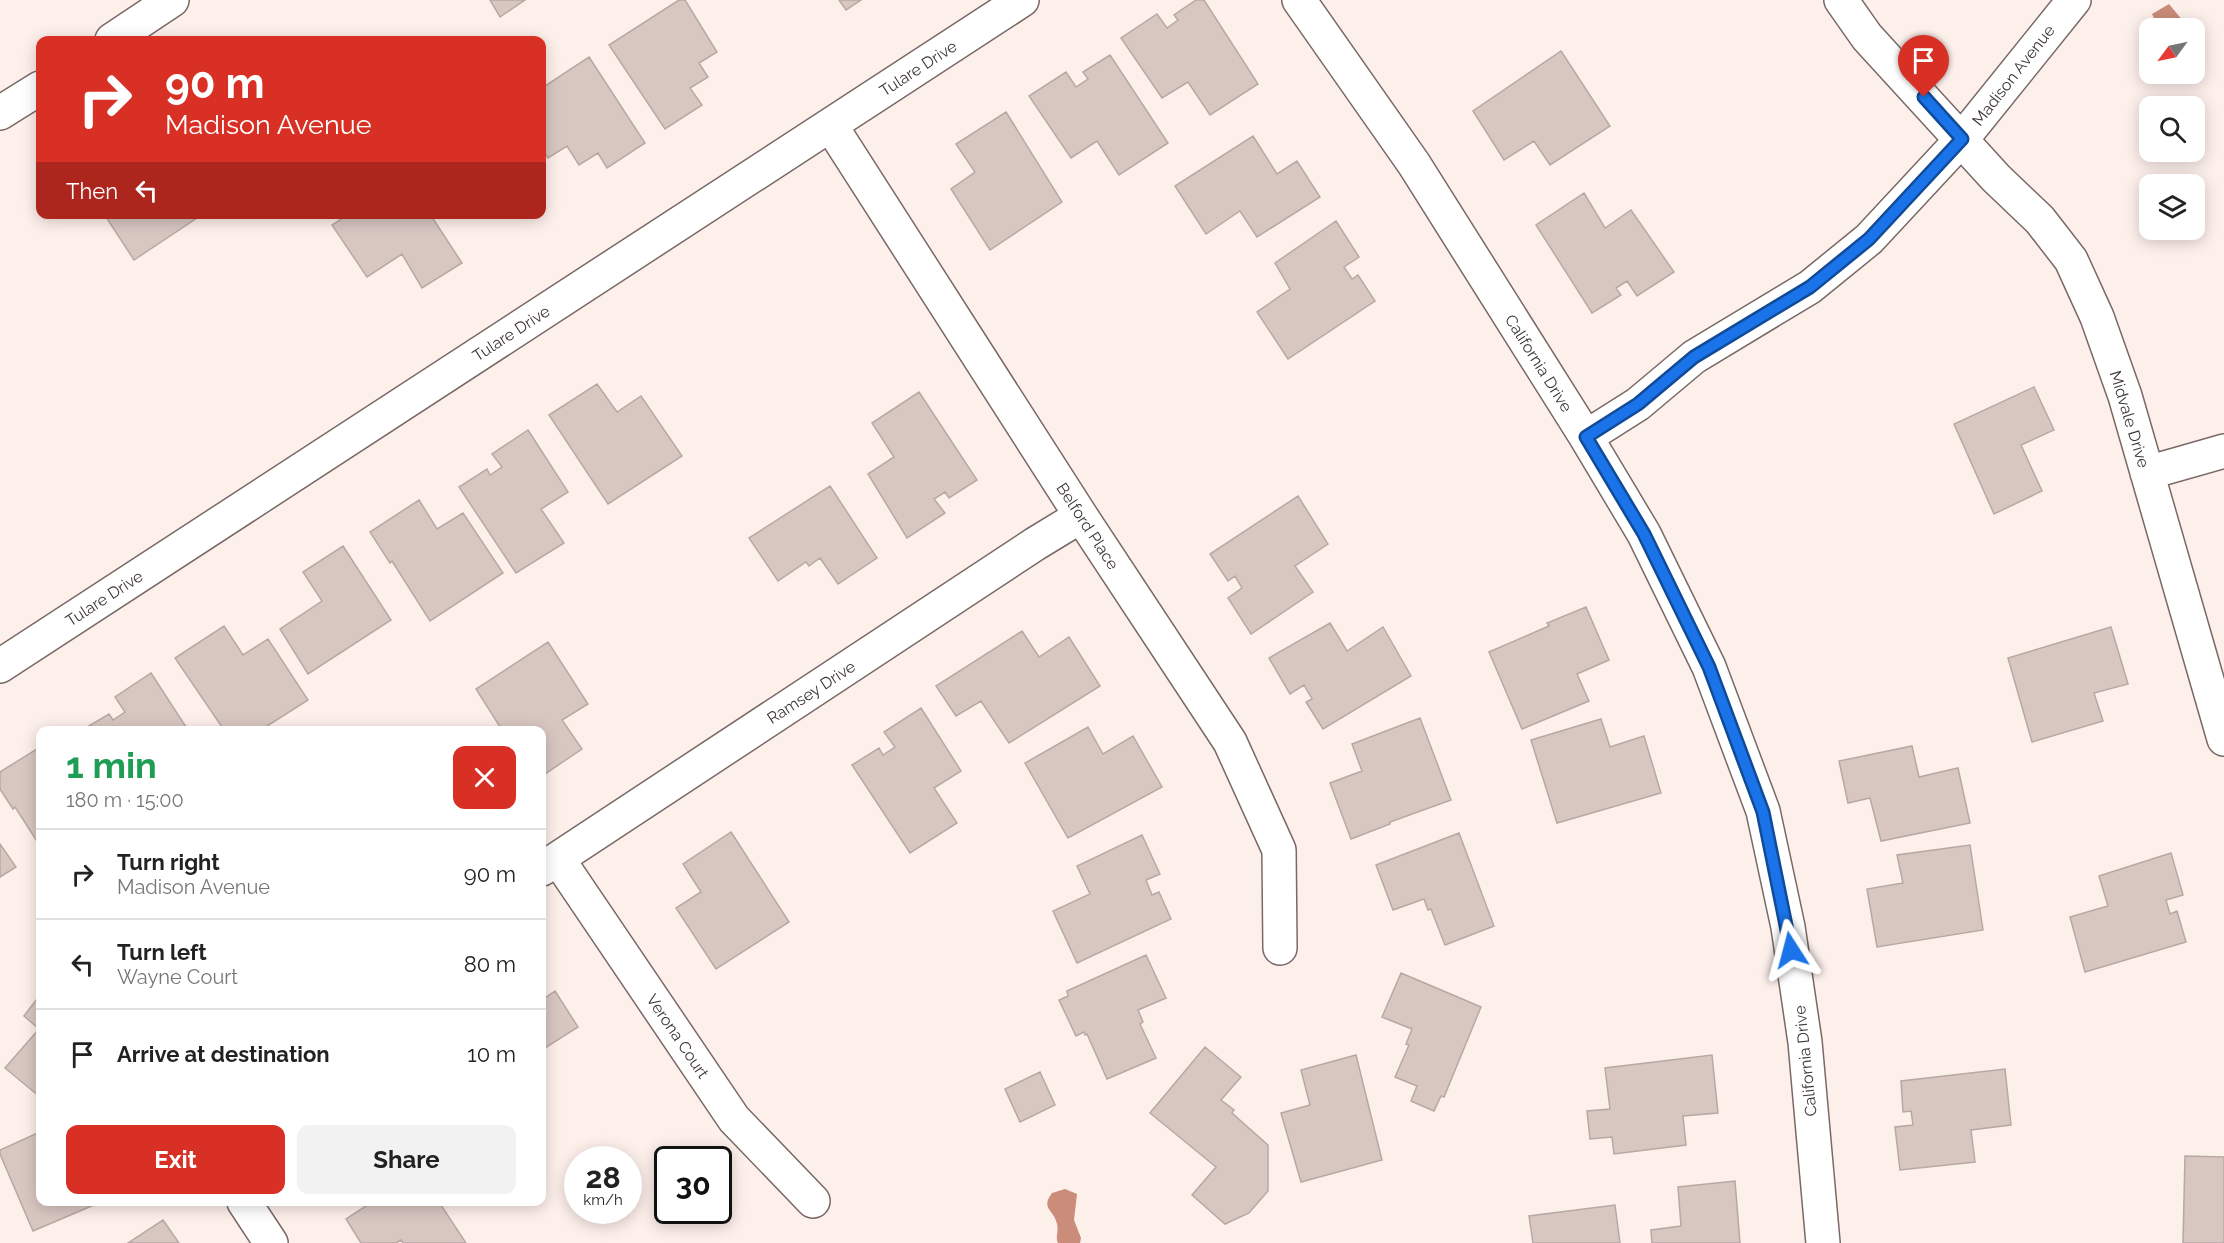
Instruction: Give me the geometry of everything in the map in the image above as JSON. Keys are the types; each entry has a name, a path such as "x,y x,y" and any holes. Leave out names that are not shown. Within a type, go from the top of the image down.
{"street":[{"path":"118,36 172,0"},
{"name":"Tulare Drive","path":"0,666 1022,0"},
{"name":"California Drive","path":"1299,0 1414,164 1586,437 1644,534 1709,667 1763,812 1788,927 1805,1042 1823,1243"},
{"name":"Midvale Drive","path":"1841,0 1867,37 2004,185 2040,220 2071,260 2097,316 2125,396 2224,739"},
{"name":"Madison Avenue","path":"1586,437 1638,404 1694,357 1810,287 1869,239 1962,139 2074,0"},
{"path":"0,113 36,90"},
{"name":"Belford Place","path":"831,126 1081,516 1230,742 1279,850 1280,948"},
{"path":"2147,473 2224,451"},
{"name":"Ramsey Drive","path":"550,864 1081,516"},
{"name":"Verona Court","path":"550,864 734,1119 813,1202"},
{"path":"247,1206 271,1243"}],"shaded area":[{"path":"2169,4 2181,18 2154,18 2152,14"},
{"path":"1065,1189 1077,1194 1074,1220 1081,1238 1080,1243 1058,1243 1057,1241 1057,1224 1047,1202 1052,1193"}],"building":[{"path":"490,0 525,0 500,17"},
{"path":"679,0 685,0 717,52 699,63 708,77 690,88 702,105 665,129 609,45"},
{"path":"839,0 861,0 846,10"},
{"path":"1196,0 1204,0 1258,84 1210,115 1188,82 1162,98 1121,38 1157,14 1167,28 1178,20 1174,15"},
{"path":"1561,51 1610,126 1550,165 1534,141 1504,160 1473,111"},
{"path":"1110,55 1168,143 1119,175 1097,141 1071,158 1029,96 1066,72 1076,87 1088,79 1083,72"},
{"path":"589,57 645,143 607,168 598,153 579,165 567,146 548,158 546,155 546,85"},
{"path":"1006,112 1062,202 990,250 951,189 975,172 956,144"},
{"path":"1253,136 1277,174 1297,161 1320,197 1257,237 1240,211 1206,234 1175,186"},
{"path":"1584,193 1605,228 1631,210 1674,272 1637,296 1627,281 1616,288 1621,295 1592,313 1536,225"},
{"path":"107,219 196,219 134,260"},
{"path":"341,219 433,219 462,263 422,288 402,254 367,277 332,225"},
{"path":"1336,221 1359,257 1344,267 1352,279 1358,275 1375,301 1288,359 1257,312 1290,289 1275,263"},
{"path":"597,384 617,412 641,396 682,456 608,504 549,415"},
{"path":"2034,387 2054,430 2021,445 2042,491 1994,514 1954,424"},
{"path":"919,392 977,480 949,498 945,492 934,499 945,513 907,538 868,474 894,457 872,423"},
{"path":"528,430 568,492 541,509 564,543 516,573 459,487 487,469 490,475 502,467 492,454"},
{"path":"830,486 877,558 838,584 820,558 809,566 806,562 778,581 749,538"},
{"path":"1298,496 1328,544 1295,566 1313,592 1251,634 1228,598 1242,588 1235,576 1228,581 1210,554"},
{"path":"419,500 437,529 463,513 503,573 430,621 392,561 390,563 370,532"},
{"path":"343,546 391,620 308,674 280,629 322,601 303,572"},
{"path":"1586,607 1609,660 1577,674 1589,701 1522,729 1489,652 1549,626 1547,623"},
{"path":"1330,623 1347,651 1383,627 1411,676 1323,729 1306,702 1312,699 1304,685 1290,694 1269,658"},
{"path":"224,626 243,655 268,639 308,700 267,726 221,726 175,658"},
{"path":"2111,627 2128,684 2094,693 2103,721 2032,742 2008,658"},
{"path":"1022,631 1039,657 1069,637 1100,686 1009,743 981,701 956,716 936,686"},
{"path":"548,642 588,704 562,720 582,749 546,773 546,726 499,726 476,689"},
{"path":"151,673 185,726 89,726 109,714 113,720 125,712 115,697"},
{"path":"921,708 961,771 934,788 957,823 910,853 852,765 879,748 883,755 895,747 884,732"},
{"path":"1420,718 1451,800 1351,839 1330,783 1362,771 1352,744"},
{"path":"1601,719 1610,747 1644,736 1661,793 1557,823 1531,740"},
{"path":"1088,727 1103,754 1133,736 1162,787 1068,838 1025,763"},
{"path":"1912,746 1919,777 1958,768 1970,823 1881,841 1870,798 1848,803 1839,761"},
{"path":"36,750 36,840 15,807 13,809 0,789 0,772"},
{"path":"731,832 789,922 716,969 676,908 701,892 683,864"},
{"path":"1459,833 1494,926 1445,945 1431,909 1428,910 1424,899 1393,910 1376,865"},
{"path":"1142,835 1160,874 1146,880 1152,895 1159,892 1171,919 1077,963 1053,911 1090,894 1077,866"},
{"path":"0,844 16,867 0,877"},
{"path":"1970,845 1983,930 1877,947 1867,889 1903,883 1897,855"},
{"path":"2171,853 2183,895 2166,900 2170,914 2177,911 2186,942 2085,972 2070,917 2108,906 2099,876"},
{"path":"1146,955 1166,998 1138,1010 1143,1022 1140,1024 1156,1058 1107,1079 1087,1034 1085,1035 1084,1032 1076,1036 1059,1000 1068,996 1067,991"},
{"path":"1401,973 1481,1007 1444,1097 1441,1096 1434,1111 1411,1101 1417,1086 1395,1077 1409,1045 1406,1044 1412,1029 1382,1017"},
{"path":"555,991 578,1027 546,1047 546,997"},
{"path":"36,1000 36,1026 24,1016"},
{"path":"36,1032 36,1094 5,1068"},
{"path":"1205,1047 1241,1077 1221,1100 1268,1145 1268,1191 1249,1213 1225,1224 1192,1195 1216,1167 1150,1113"},
{"path":"1356,1055 1382,1160 1301,1182 1281,1113 1310,1105 1301,1070"},
{"path":"1712,1055 1718,1113 1683,1116 1686,1145 1614,1154 1612,1137 1590,1139 1587,1111 1610,1109 1605,1068"},
{"path":"2005,1069 2011,1125 1971,1130 1975,1162 1900,1170 1895,1127 1913,1125 1911,1111 1903,1112 1901,1081"},
{"path":"1040,1072 1055,1105 1020,1122 1005,1089"},
{"path":"36,1134 36,1206 92,1206 33,1231 0,1150"},
{"path":"2185,1156 2224,1157 2224,1243 2183,1243"},
{"path":"1735,1181 1740,1243 1652,1243 1651,1230 1681,1226 1678,1187"},
{"path":"1615,1205 1620,1243 1533,1243 1529,1216"},
{"path":"366,1206 442,1206 466,1243 403,1243 401,1240 396,1243 361,1243 346,1219"},
{"path":"163,1220 179,1243 128,1243"}],"route":[{"path":"1791,950 1763,812 1709,667 1644,534 1586,437 1638,404 1694,357 1810,287 1869,239 1962,139 1924,97"}]}
